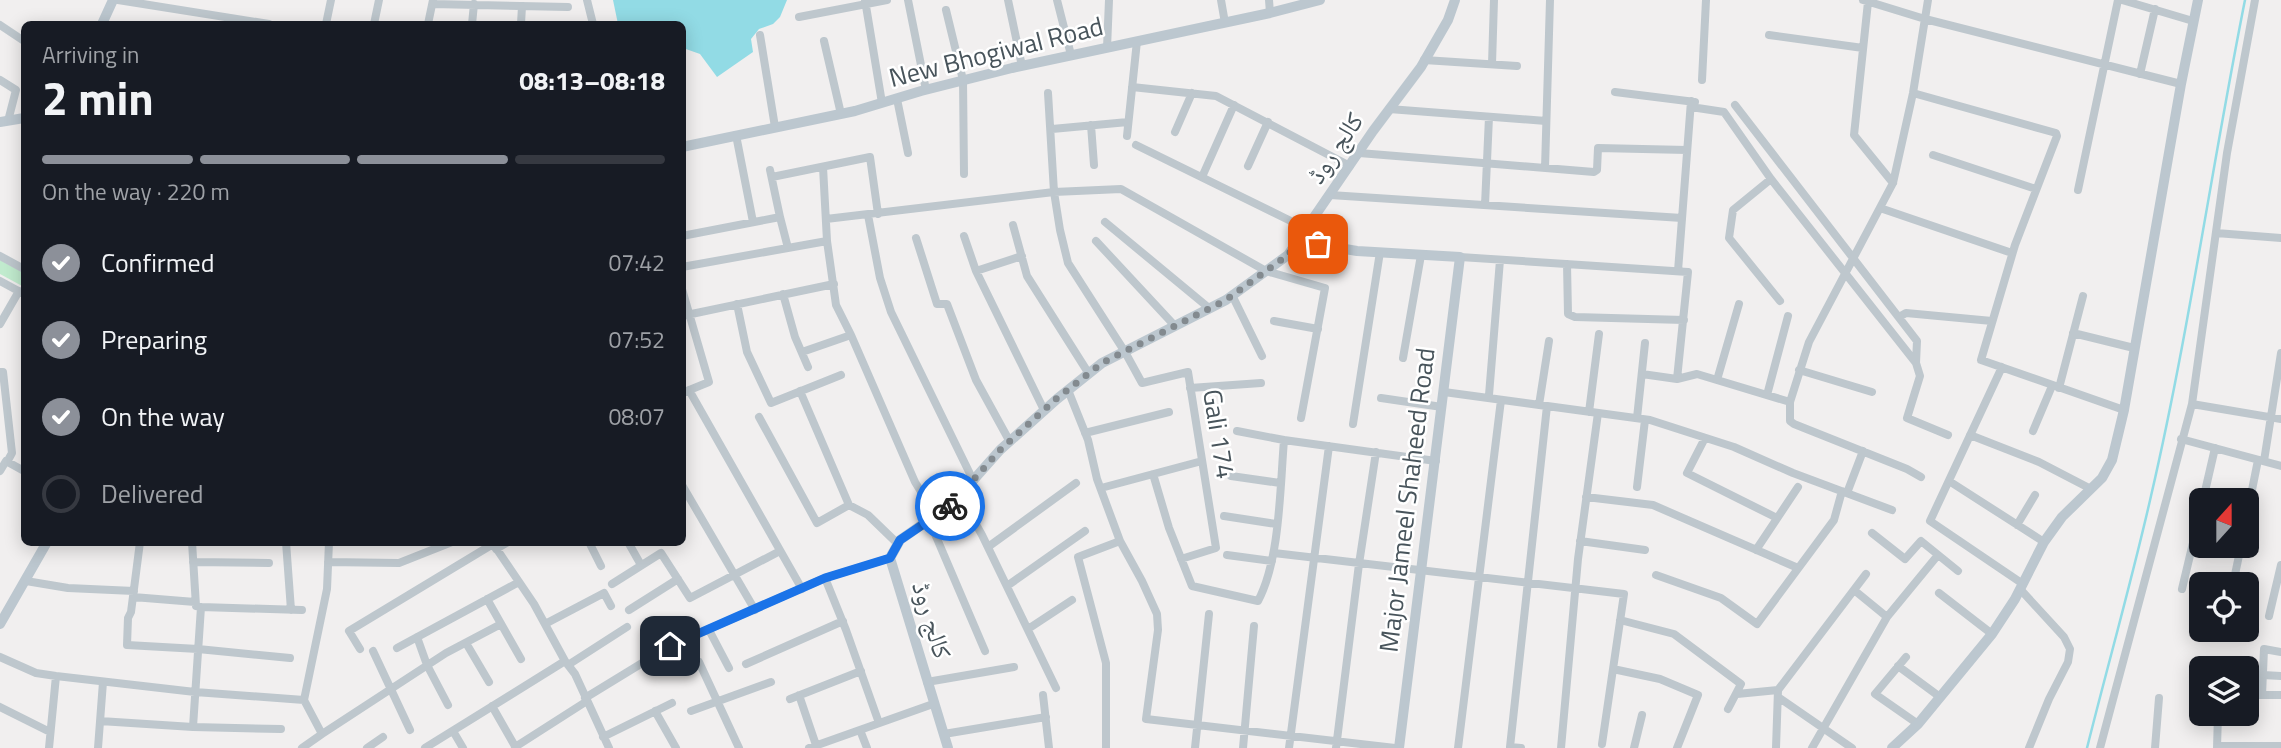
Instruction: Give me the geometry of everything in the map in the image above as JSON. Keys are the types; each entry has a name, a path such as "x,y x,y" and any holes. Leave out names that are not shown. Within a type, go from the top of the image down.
{"street":[{"path":"327,21 331,0"},
{"path":"375,21 379,0"},
{"path":"587,0 592,21"},
{"path":"799,17 865,2 887,0"},
{"path":"908,0 926,90"},
{"path":"1008,0 1023,66"},
{"path":"1057,0 1071,55"},
{"path":"1107,48 1109,0"},
{"path":"1221,0 1225,23"},
{"path":"1269,0 1270,13"},
{"name":"New Bhogiwal Road","path":"686,146 841,114 963,80 1270,13 1318,0"},
{"name":"کالج روڈ","path":"948,748 890,558 898,544 953,503 1044,410 1102,363 1232,295 1288,255 1424,60 1448,20 1455,0"},
{"path":"1492,65 1494,0"},
{"path":"1545,167 1550,0"},
{"path":"1702,80 1706,0"},
{"path":"1921,477 1908,468 1794,424 1790,421 1790,402 1809,342 1893,183 1913,93 1928,0"},
{"path":"2078,190 2120,0 2193,21"},
{"path":"1892,748 1918,724 1992,634 2021,587 2044,542 2062,517 2102,478 2112,460 2124,410 2198,0"},
{"path":"2101,748 2192,404 2227,153 2255,0"},
{"path":"103,21 112,1 249,21"},
{"path":"1893,183 1854,135 1865,1 1925,19 2181,84"},
{"path":"429,21 433,2 568,7"},
{"path":"865,2 882,103"},
{"path":"472,21 474,4"},
{"path":"521,21 522,6"},
{"path":"2140,74 2155,9"},
{"path":"946,10 963,80 964,174"},
{"path":"0,25 21,39"},
{"path":"760,35 775,127"},
{"path":"1769,35 1863,48"},
{"path":"824,41 841,114"},
{"path":"1127,136 1138,41"},
{"path":"1424,60 1517,66"},
{"path":"0,80 16,90 4,122"},
{"path":"1132,87 1216,96 1350,166"},
{"path":"1615,92 1693,103 1724,112 1771,179 1916,363"},
{"path":"1048,93 1054,192 1068,263 1125,352"},
{"path":"1174,132 1192,93"},
{"path":"1913,93 2054,131 2057,136 2012,253 1981,360 2124,410"},
{"path":"897,99 908,153"},
{"path":"1678,271 1693,103"},
{"path":"1202,177 1234,105"},
{"path":"1735,105 1917,341 1916,363 1920,376 1907,418 1948,435"},
{"path":"1389,110 1546,121"},
{"path":"1485,205 1489,117"},
{"path":"1052,129 1128,122"},
{"path":"1248,166 1268,122"},
{"path":"1091,125 1094,165"},
{"path":"736,135 753,222"},
{"path":"1136,145 1307,229"},
{"path":"1359,153 1597,171 1598,148 1688,150"},
{"path":"1933,155 2036,190"},
{"path":"788,248 771,174 870,157 880,278 891,312 974,480"},
{"path":"824,167 827,241 836,305 932,518 985,651"},
{"path":"1771,179 1734,210 1728,238 1780,302"},
{"path":"826,219 1054,192 1121,189 1266,271 1325,288 1301,418"},
{"path":"1330,195 1682,218"},
{"path":"1880,208 2012,253"},
{"path":"686,235 780,217"},
{"path":"1105,222 1209,308"},
{"path":"1013,225 1027,276 1089,374"},
{"path":"2216,233 2281,238"},
{"path":"964,236 976,271 1044,410"},
{"path":"916,238 937,304 947,304 976,380 1010,442"},
{"path":"686,267 827,241"},
{"path":"1096,241 1175,326"},
{"path":"1298,241 1357,251 1687,271 1689,274 1677,379"},
{"path":"1353,424 1380,252"},
{"path":"1403,358 1420,255"},
{"path":"0,256 21,267"},
{"path":"976,271 1022,256"},
{"name":"Major Jameel Shaheed Road","path":"1397,748 1436,461 1460,257"},
{"path":"1489,395 1500,260"},
{"path":"1567,264 1568,314 1575,317 1684,320"},
{"path":"0,281 21,292"},
{"path":"802,589 686,392 709,382 686,316 834,284"},
{"path":"0,324 21,294"},
{"path":"783,295 795,337 808,367"},
{"path":"1232,295 1262,356"},
{"path":"2033,431 2056,387 2083,296"},
{"path":"737,304 747,352 771,403 841,375"},
{"path":"1717,380 1739,304"},
{"path":"1899,317 1906,313 1992,321"},
{"path":"1768,395 1788,316"},
{"path":"1274,321 1318,329"},
{"path":"1896,339 1908,330"},
{"path":"2073,333 2134,348"},
{"path":"1561,748 1599,334"},
{"path":"802,352 851,335"},
{"path":"1521,748 1510,747 1549,341"},
{"path":"1637,487 1645,343"},
{"name":"Gali 174","path":"1125,352 1142,383 1188,372 1216,548 1181,559"},
{"path":"2254,488 2277,419 2281,354"},
{"path":"2002,368 1930,521 2021,587 2064,637 2070,649 2068,662 2029,748"},
{"path":"1799,370 1872,392"},
{"path":"0,372 3,372 12,453 4,460 0,471"},
{"path":"1642,374 1677,379 1698,374 1790,402"},
{"path":"1190,388 1261,383"},
{"path":"1068,390 1120,541 1157,614 1158,630 1146,719 1290,736 1336,745 1397,748"},
{"path":"800,391 849,505 868,515 898,544"},
{"path":"1444,392 1641,419 1734,447 1793,473 1892,510"},
{"path":"1381,398 1442,407"},
{"path":"1458,748 1501,400"},
{"path":"2192,404 2277,419"},
{"path":"1085,433 1169,412"},
{"path":"759,417 817,523 849,505"},
{"path":"1237,431 1436,461"},
{"path":"1970,435 2039,462 2091,489"},
{"path":"1705,438 1687,473 1777,518"},
{"path":"2181,439 2281,466"},
{"path":"1153,474 1169,528 1192,586 1258,601 1267,584 1273,557 1284,440"},
{"path":"1289,748 1329,446"},
{"path":"2206,488 2215,448"},
{"path":"1656,575 1721,598 1757,624 1833,520 1863,451"},
{"path":"1336,745 1376,452"},
{"path":"4,460 21,469"},
{"path":"1101,488 1202,461"},
{"path":"1231,476 1280,483"},
{"path":"1949,481 2044,542"},
{"path":"988,547 1076,483"},
{"path":"1756,550 1798,487"},
{"path":"686,492 755,610"},
{"path":"2017,525 2035,495"},
{"path":"960,496 988,547 1056,688"},
{"path":"1586,497 1653,505 1798,568"},
{"path":"1224,516 1276,524"},
{"path":"1007,586 1085,531"},
{"path":"1872,533 1905,559 1921,541 1958,571"},
{"path":"1106,748 1106,663 1078,557 1120,541"},
{"path":"1580,541 1645,550"},
{"path":"0,624 45,546"},
{"path":"140,546 134,594 128,618 127,645 290,658"},
{"path":"192,546 198,605 193,727"},
{"path":"286,546 291,610"},
{"path":"322,734 304,700 327,589 329,546"},
{"path":"328,562 399,563 442,546"},
{"path":"360,649 349,631 492,546"},
{"path":"495,546 534,604 586,699 609,748"},
{"path":"591,546 601,566"},
{"path":"630,546 641,565"},
{"path":"612,584 661,553 690,598 780,551"},
{"path":"1227,555 1314,558 1624,594 1602,744"},
{"path":"1812,748 1888,617 1938,555"},
{"path":"492,706 516,748 586,699 670,646 825,578 890,558"},
{"path":"2182,589 2189,558"},
{"path":"193,562 269,564"},
{"path":"2269,616 2281,565"},
{"path":"1776,748 1778,693 1867,575"},
{"path":"825,578 879,723"},
{"path":"629,610 678,579"},
{"path":"26,581 198,605 302,610"},
{"path":"397,648 519,582"},
{"path":"1854,590 1888,617"},
{"path":"545,624 604,593 611,606"},
{"path":"1939,593 1992,634"},
{"path":"487,599 521,659"},
{"path":"1028,629 1072,600"},
{"path":"1195,748 1209,614"},
{"path":"1620,620 1674,635 1741,684 1728,709"},
{"path":"746,664 843,621"},
{"path":"302,748 427,665 501,624"},
{"path":"1243,748 1254,626"},
{"path":"425,748 627,627"},
{"path":"709,629 729,668"},
{"path":"416,637 448,705"},
{"path":"466,643 489,682"},
{"path":"2281,652 2264,649 2262,695 2281,695"},
{"path":"373,652 410,730"},
{"path":"0,657 36,673 56,676 195,692 304,700"},
{"path":"1906,657 1875,694 1918,724"},
{"path":"699,662 739,748"},
{"path":"1898,666 1940,697"},
{"path":"927,682 1014,667"},
{"path":"1613,669 1660,679 1698,695 1677,748"},
{"path":"861,671 795,697 814,747 933,704"},
{"path":"2263,675 2281,676"},
{"path":"49,748 56,676"},
{"path":"98,748 103,682"},
{"path":"691,711 771,682"},
{"path":"1737,694 1778,693 1823,730 1852,748"},
{"path":"1043,695 1049,748"},
{"path":"2155,748 2159,698"},
{"path":"603,737 672,703"},
{"path":"0,707 50,732"},
{"path":"655,711 676,748"},
{"path":"1634,748 1642,715"},
{"path":"944,734 1046,717"},
{"path":"100,721 281,729"},
{"path":"2218,726 2217,747 2281,746"},
{"path":"860,730 867,748"},
{"path":"453,731 463,748"},
{"path":"367,748 383,737"}],"green space":[{"path":"0,260 21,271 21,285 0,274"}],"water":[{"path":"613,0 787,0 780,17 773,24 759,29 751,39 753,52 717,77 700,54 686,49 686,21 617,21"}],"waterway":[{"path":"2087,748 2165,434 2245,0"}],"way so far":[{"path":"950,506 1000,450 1057,398 1102,363 1226,300 1288,255 1298,241 1318,244"}],"route":[{"path":"670,646 825,578 890,558 900,540 950,506"}]}
